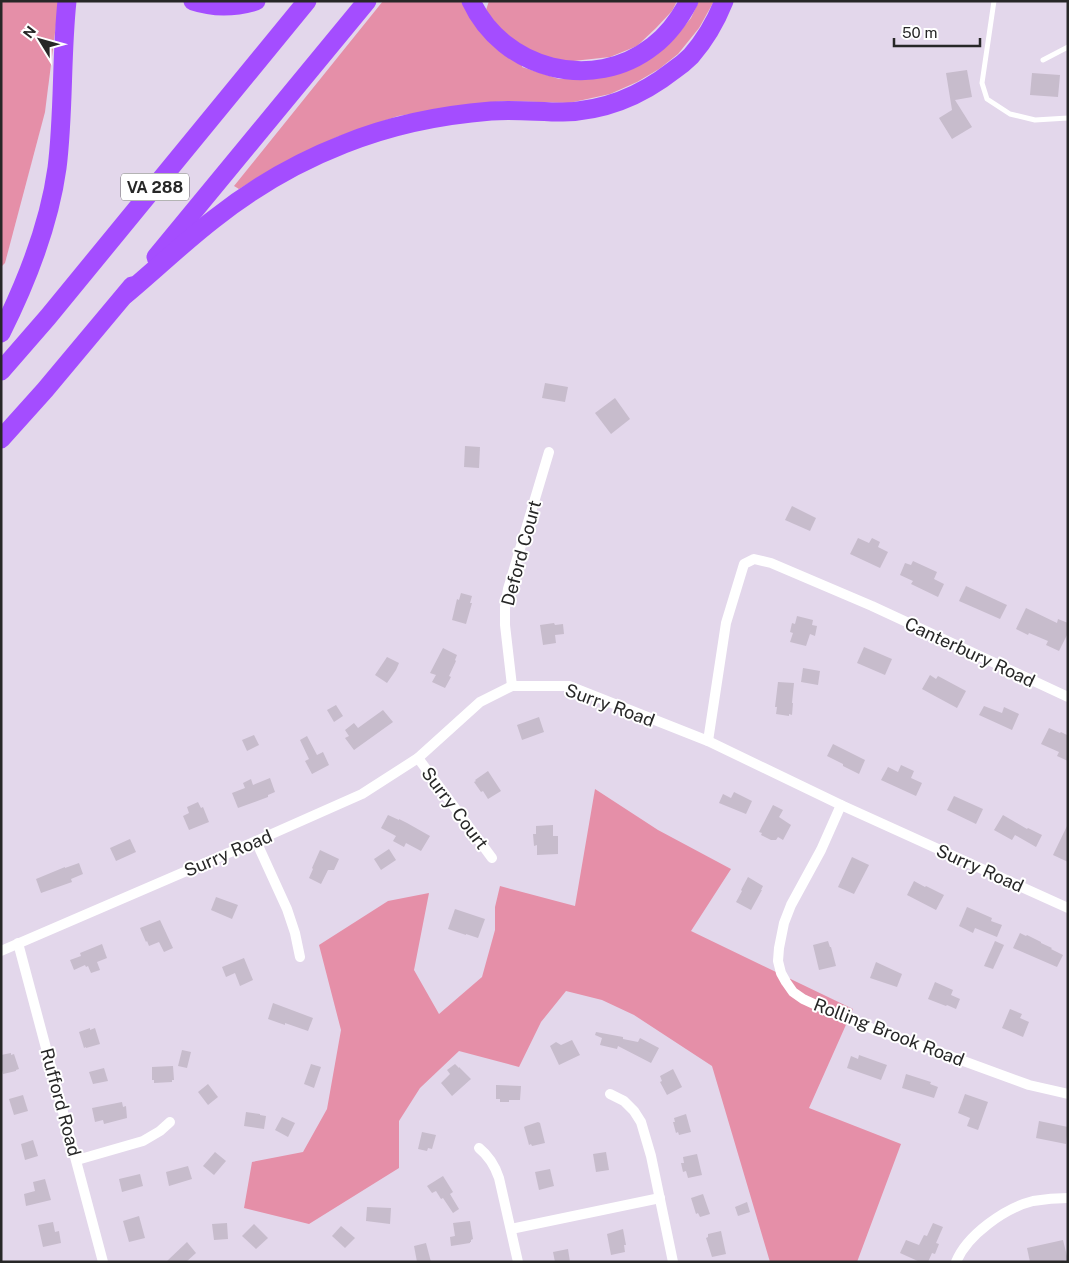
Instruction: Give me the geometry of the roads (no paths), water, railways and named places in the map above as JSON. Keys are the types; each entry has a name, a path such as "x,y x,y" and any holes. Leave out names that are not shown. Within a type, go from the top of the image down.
{"highway":[{"path":"1,333 33,263 53,194 60,133 67,1"},
{"path":"193,1 205,5 236,6 256,1"},
{"name":"VA 288","path":"1,371 307,1"},
{"name":"VA 288","path":"1,439 125,295 367,1"},
{"path":"471,1 486,26 497,38 514,51 548,67 566,71 584,71 617,65 638,56 653,46 667,34 689,1"},
{"path":"125,295 214,218 245,196 311,158 344,144 402,125 445,116 492,111 562,112 584,110 619,102 642,91 664,78 691,55 705,37 724,1"}],"street":[{"name":"Deford Court","path":"512,686 504,625 505,607 508,589 549,452"},
{"name":"Canterbury Road","path":"708,742 726,623 744,564 754,559 771,563 872,606 1068,697"},
{"name":"Surry Road","path":"1,950 362,794 418,758 480,702 512,686 569,686 708,742 841,805 1068,908"},
{"name":"Surry Court","path":"418,758 492,858"},
{"name":"Rolling Brook Road","path":"841,805 821,850 791,905 784,923 778,961 781,973 793,992 803,999 840,1016 878,1031 1029,1085 1068,1094"},
{"path":"256,841 287,909 300,957"},
{"name":"Rufford Road","path":"18,943 103,1262"},
{"path":"610,1094 624,1101 641,1122 651,1156 673,1262"},
{"path":"77,1160 143,1141 160,1131 170,1122"},
{"path":"479,1148 487,1154 495,1166 518,1262"},
{"path":"511,1229 660,1198"},
{"path":"956,1262 967,1243 977,1232 1003,1215 1032,1202 1068,1198"}],"lane":[{"path":"994,1 982,83 987,99 1010,114 1035,120 1068,118"},
{"path":"1043,60 1068,48"}]}
